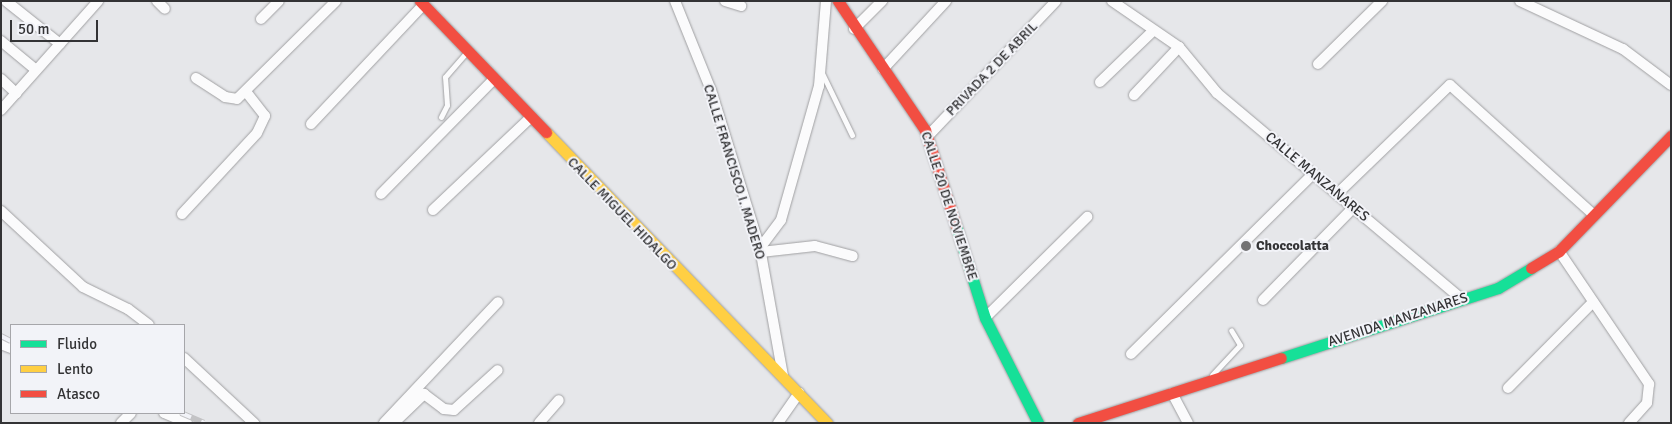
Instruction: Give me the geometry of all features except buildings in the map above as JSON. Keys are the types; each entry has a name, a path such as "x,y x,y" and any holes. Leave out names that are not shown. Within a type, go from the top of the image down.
{"street":[{"path":"6,1 60,44"},
{"path":"1,110 98,1"},
{"path":"261,20 280,1"},
{"path":"196,78 225,97 237,99 247,93 336,1"},
{"name":"CALLE FRANCISCO I. MADERO","path":"675,1 710,90 760,250 783,376"},
{"path":"725,1 741,6"},
{"path":"760,250 781,220 822,73 826,1"},
{"name":"CALLE 20 DE NOVIEMBRE","path":"838,1 854,29 883,68 927,137 985,318 1038,423"},
{"path":"854,29 882,1"},
{"path":"883,68 946,1"},
{"name":"PRIVADA 2 DE ABRIL","path":"927,137 1056,1"},
{"path":"1112,1 1153,31 1179,47 1134,94"},
{"path":"1318,64 1382,1"},
{"path":"1520,1 1623,49 1671,85"},
{"path":"311,124 421,3"},
{"name":"CALLE MIGUEL HIDALGO","path":"421,3 714,311 783,376 827,423"},
{"path":"1100,82 1153,31"},
{"path":"1,41 36,70"},
{"name":"CALLE MANZANARES","path":"1179,47 1217,93 1463,300"},
{"path":"1,79 16,92"},
{"path":"380,194 494,79"},
{"path":"1337,194 1450,85 1594,216"},
{"path":"182,214 257,133 265,116 247,93"},
{"path":"433,210 530,118"},
{"name":"AVENIDA MANZANARES","path":"1078,423 1463,300 1530,272 1559,252 1671,136"},
{"path":"1131,354 1313,174"},
{"path":"1263,300 1353,208"},
{"path":"3,217 83,287 128,309 147,324"},
{"path":"985,318 1087,217"},
{"path":"760,250 815,246 853,256"},
{"path":"1559,252 1649,384 1647,403 1629,423"},
{"path":"384,423 498,302"},
{"path":"1508,388 1593,302"},
{"path":"185,359 254,423"},
{"path":"394,423 424,394 444,409 454,410 498,370"},
{"path":"778,423 799,393"},
{"path":"1172,393 1188,423"},
{"path":"539,423 559,400"},
{"path":"121,423 130,414"},
{"path":"166,414 187,423"}],"lane":[{"path":"441,117 447,106 445,77 467,51"},
{"path":"822,73 852,135"},
{"path":"1207,382 1240,345 1230,330"}],"railway":[{"path":"1,336 10,340"},
{"path":"183,414 204,423"}],"traffic: fast":[{"path":"956,226 985,318 1038,423"},
{"path":"1281,358 1498,288 1531,268"}],"traffic: slow":[{"path":"546,132 827,423"}],"traffic: jam":[{"path":"420,1 546,132"},
{"path":"838,1 925,130 956,226"},
{"path":"1531,268 1559,251 1671,136"},
{"path":"1078,423 1281,358"}],"place":[{"name":"Choccolatta","path":"1246,246"}]}
